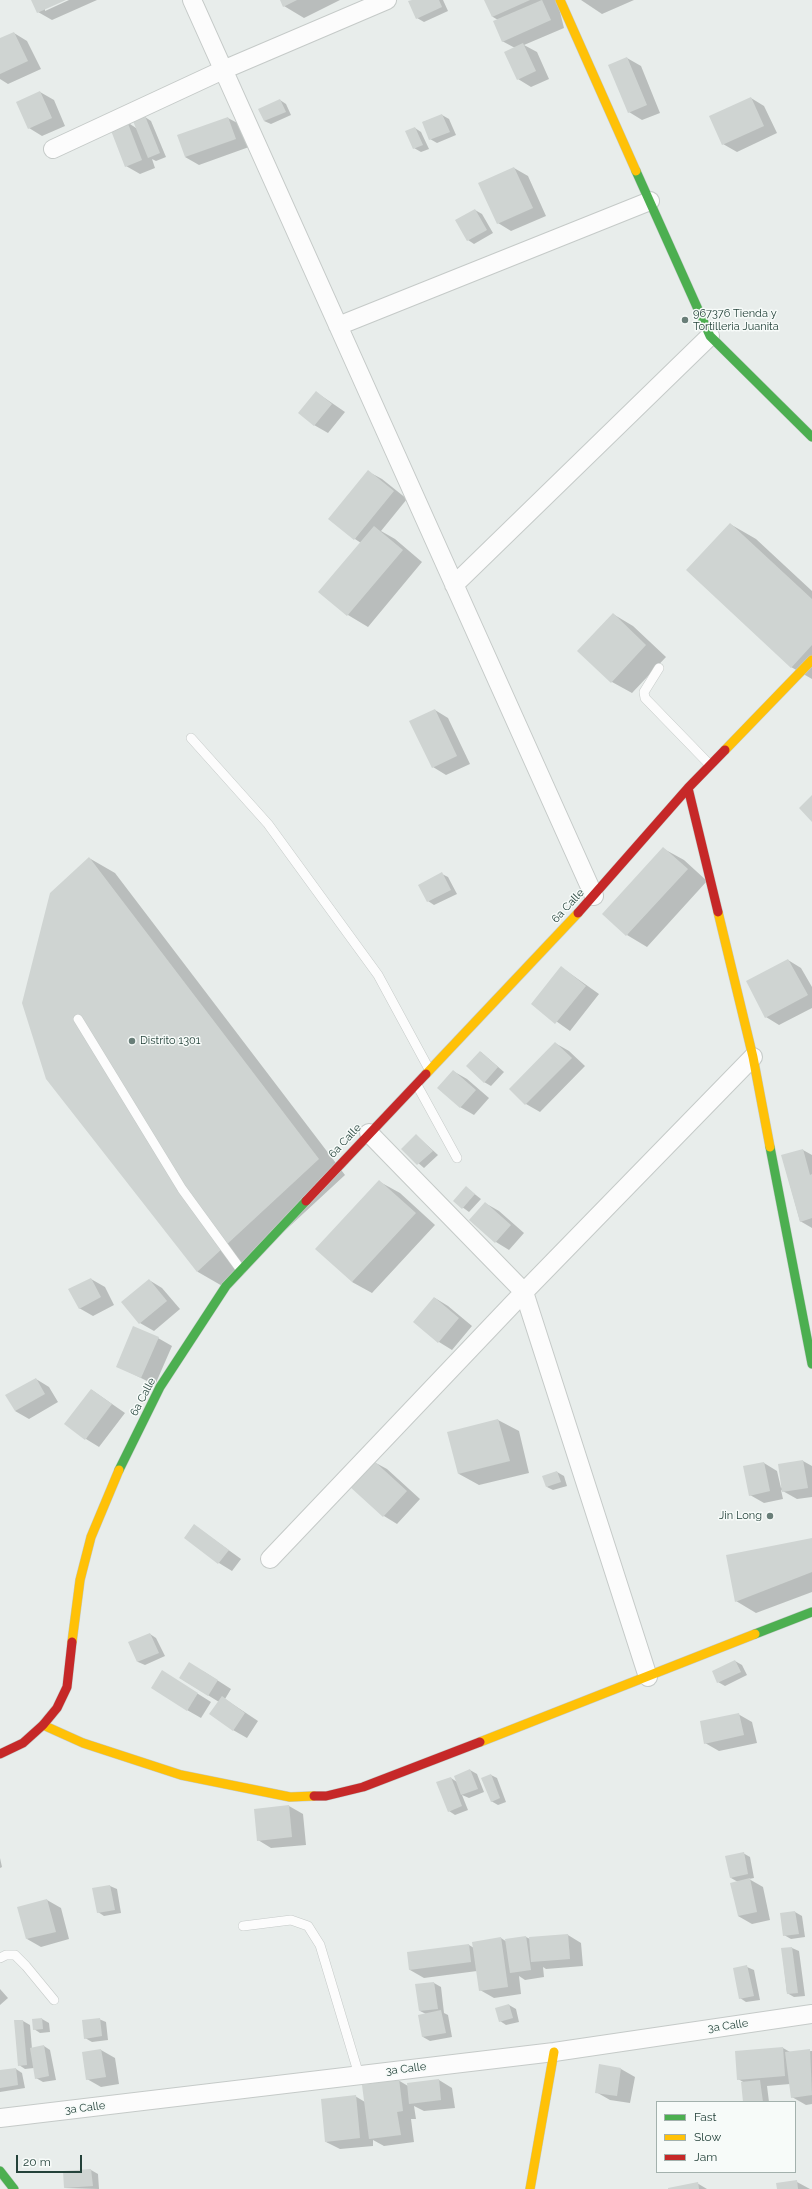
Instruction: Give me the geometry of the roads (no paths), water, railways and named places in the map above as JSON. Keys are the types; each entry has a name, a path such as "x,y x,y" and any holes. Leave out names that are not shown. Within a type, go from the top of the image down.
{"street":[{"path":"192,0 594,896"},
{"path":"52,149 223,70 387,0"},
{"path":"560,0 710,336 812,438"},
{"path":"338,326 650,201"},
{"path":"454,585 710,336"},
{"name":"6a Calle","path":"0,1754 23,1743 43,1726 57,1708 67,1688 80,1580 91,1537 109,1490 160,1387 226,1286 594,896 688,788 812,660"},
{"path":"688,788 753,1057 811,1352 812,1364"},
{"path":"270,1559 524,1292 753,1057"},
{"path":"369,1133 524,1292 648,1676"},
{"path":"43,1726 83,1743 181,1775 290,1797 326,1796 363,1788 812,1612"},
{"name":"3a Calle","path":"0,2118 554,2052 812,2014"},
{"path":"530,2189 554,2052"},
{"path":"0,2171 14,2189"}],"lane":[{"path":"658,668 644,692 645,698 710,765"},
{"path":"191,738 268,824 378,975 430,1069"},
{"path":"78,1019 182,1189 241,1270"},
{"path":"416,1083 456,1158"},
{"path":"243,1926 291,1920 308,1926 320,1945 359,2075"},
{"path":"0,1958 6,1955 15,1955 54,2000"}],"place":[{"name":"967376 Tienda y Tortilleria Juanita","path":"685,320"},
{"name":"Distrito 1301","path":"132,1041"},
{"name":"Jin Long","path":"770,1516"}]}
